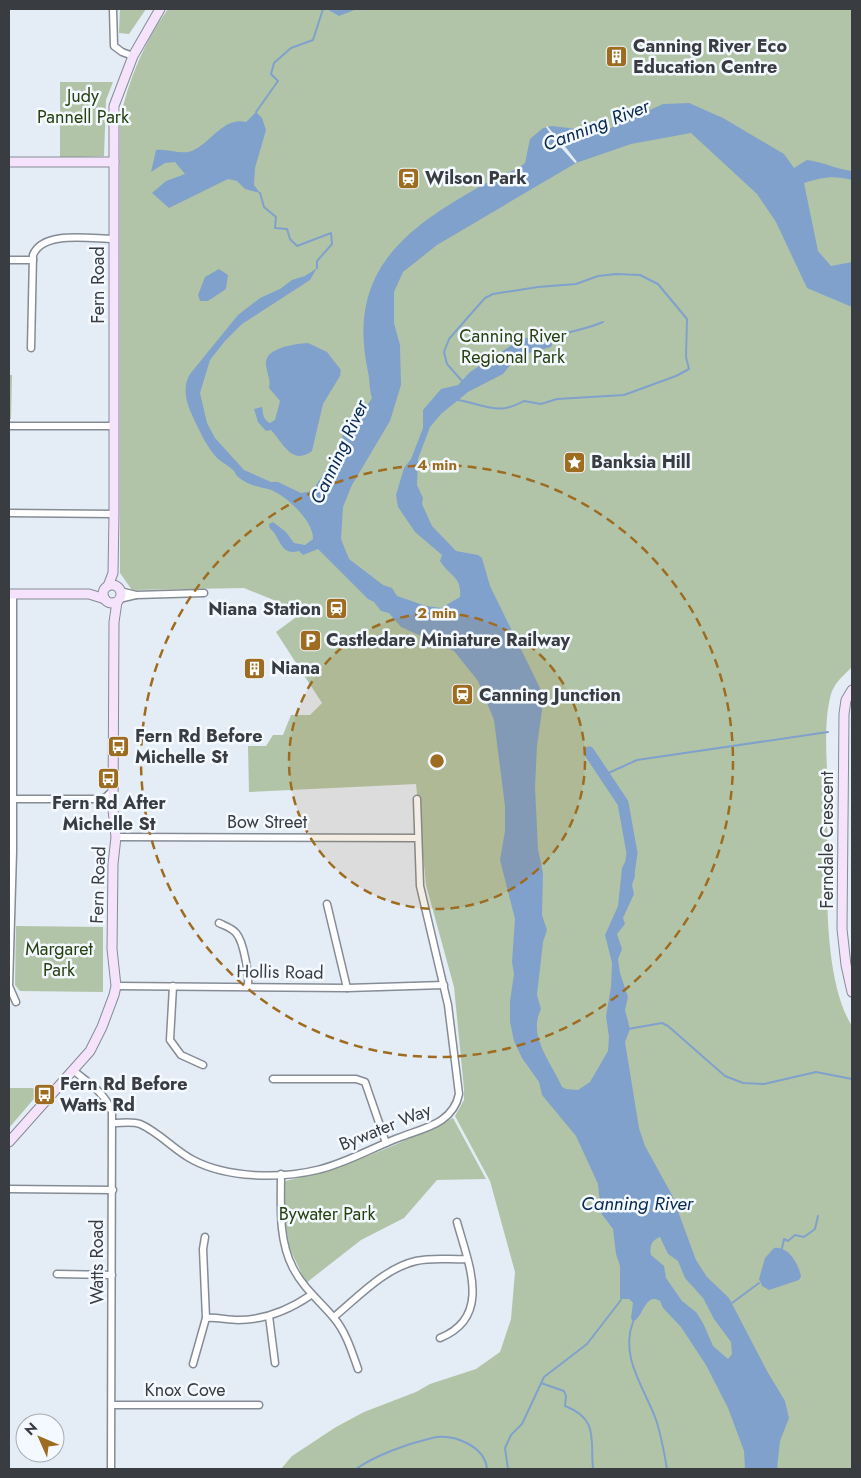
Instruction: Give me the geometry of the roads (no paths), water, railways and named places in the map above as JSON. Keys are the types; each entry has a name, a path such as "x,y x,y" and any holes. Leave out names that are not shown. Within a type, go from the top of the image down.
{"street":[{"path":"113,9 114,46 122,52 134,56"},
{"name":"Fern Road","path":"9,1142 34,1111 74,1071 90,1051 100,1033 116,986 112,949 113,858 116,837 114,790 114,622 112,594 114,514 114,106 134,56 160,9"},
{"path":"9,162 114,162"},
{"path":"31,348 33,260 36,246 43,241 53,239 114,239"},
{"path":"9,260 33,260"},
{"path":"9,426 114,426"},
{"path":"9,513 114,514"},
{"path":"16,1002 9,986 13,799 11,594 136,595 204,593"},
{"name":"Ferndale Crescent","path":"852,690 846,700 844,714 842,929 852,992"},
{"path":"13,799 99,799 106,797 114,790"},
{"name":"Bywater Way","path":"113,1123 141,1125 192,1160 212,1169 247,1174 281,1174 318,1170 444,1120 451,1115 457,1104 459,1094 444,985 420,886 417,799"},
{"name":"Bow Street","path":"116,837 418,838"},
{"path":"327,904 347,988"},
{"path":"219,923 234,931 240,938 248,973 248,986"},
{"name":"Hollis Road","path":"116,986 347,988 444,985"},
{"path":"173,986 170,1040 181,1056 203,1065"},
{"name":"Watts Road","path":"74,1071 109,1102 113,1123 112,1469"},
{"path":"273,1079 356,1079 365,1082 386,1142"},
{"path":"281,1174 281,1226 286,1252 311,1295 334,1317 343,1331 358,1370"},
{"path":"9,1189 113,1190"},
{"path":"440,1338 453,1332 463,1324 470,1310 473,1294 472,1278 457,1222"},
{"path":"193,1364 206,1318 203,1249 205,1238"},
{"path":"334,1317 379,1280 404,1264 429,1259 467,1259"},
{"path":"57,1274 112,1275"},
{"path":"206,1318 237,1320 269,1316 288,1309 311,1295"},
{"path":"269,1316 275,1362"},
{"name":"Knox Cove","path":"112,1405 259,1405"}],"water":[{"path":"327,9 357,9 339,16"},
{"name":"Canning River","path":"689,103 723,118 784,154 794,168 807,160 852,171 852,180 828,177 804,183 818,251 831,266 852,262 852,307 807,288 776,222 757,194 691,133 631,144 576,163 437,245 403,272 394,292 394,323 400,345 401,385 390,421 352,485 343,507 341,539 349,559 383,585 392,588 397,596 426,606 441,608 460,597 457,581 440,561 442,555 415,532 398,507 396,495 404,468 411,459 423,428 423,410 441,389 458,385 470,372 518,341 543,332 553,335 554,340 551,347 518,356 503,374 468,392 441,414 430,427 418,459 417,485 423,498 422,504 432,526 456,551 478,555 482,558 490,586 541,690 543,703 537,746 535,787 538,849 543,873 542,915 547,930 543,942 537,995 541,1009 537,1019 539,1039 562,1087 566,1089 578,1090 590,1082 608,1051 609,1037 606,1016 611,987 612,963 605,935 618,906 622,868 626,860 631,859 635,876 632,885 634,894 623,918 625,924 617,934 622,949 618,959 620,973 628,997 625,1010 630,1029 625,1042 639,1128 645,1146 672,1195 696,1260 707,1277 729,1298 785,1401 789,1418 780,1441 777,1469 745,1469 744,1451 728,1408 706,1365 681,1327 663,1308 660,1301 655,1299 648,1302 633,1322 631,1318 633,1303 629,1299 620,1299 620,1266 616,1254 613,1229 601,1213 598,1184 576,1136 542,1095 539,1082 522,1058 514,1041 510,1022 510,1001 514,974 512,962 515,919 500,860 505,831 505,806 494,720 478,681 454,651 401,627 389,613 381,611 374,602 368,599 318,549 303,555 299,551 287,551 269,524 273,522 286,532 294,543 305,545 313,539 309,524 297,509 282,496 244,481 217,458 200,432 190,410 186,394 186,384 190,374 238,315 260,298 317,268 310,280 242,324 225,341 210,360 200,393 207,423 215,438 244,470 271,482 278,482 301,493 312,491 344,444 342,435 345,424 365,409 372,398 364,338 366,308 373,282 386,259 404,239 451,204 484,184 520,167 525,163 530,139 543,128 552,126 602,132 663,104","holes":["660,1237 668,1254 678,1261 685,1278 703,1298 714,1319 731,1342 732,1354 728,1359 713,1346 696,1312 682,1301 666,1278 664,1266 651,1255 653,1242"]},
{"path":"256,112 262,118 266,130 255,168 254,185 260,193 245,189 237,181 228,179 169,208 152,193 166,181 185,174 175,162 165,163 151,172 156,150 192,151 224,127 238,121 246,122"},
{"path":"219,269 228,275 226,289 208,301 200,301 198,295 205,277"},
{"path":"308,343 327,352 341,370 340,376 323,404 312,451 299,456 288,451 271,430 266,431 258,422 254,409 262,407 266,420 270,423 275,420 280,401 269,388 267,359 275,350 296,344"},
{"path":"774,1248 784,1250 792,1257 798,1266 801,1276 799,1280 769,1290 762,1286 759,1279 765,1258"}],"waterway":[{"path":"256,112 278,81 271,74 274,63 291,48 313,40 323,9"},
{"path":"260,193 264,207 276,217 275,228 287,229 290,239 297,246 331,233 332,244 317,261 317,268"},
{"path":"458,400 499,409 524,401 541,404 557,399 624,395 676,376 689,369 686,357 687,319 658,284 640,275 616,274 598,276 576,284 538,287 493,294 485,298 449,339 444,352 447,364 462,381"},
{"path":"554,337 603,322"},
{"path":"604,775 637,760 828,732"},
{"path":"589,752 623,803 632,853 629,874"},
{"path":"628,1029 662,1023 668,1026 725,1076 743,1083 764,1084 816,1072 852,1079"},
{"path":"782,1248 784,1239 788,1241 795,1235 804,1237 815,1229 818,1216"},
{"path":"732,1303 759,1283"},
{"path":"508,1469 505,1448 511,1435 522,1424 544,1377 587,1344 621,1300"},
{"path":"633,1322 629,1347 631,1359 657,1423 667,1469"},
{"path":"541,1383 564,1391 566,1396 565,1406 576,1411 588,1424 592,1439 593,1468"},
{"path":"356,1469 392,1450 422,1440 440,1437 467,1443 481,1454 487,1469"}],"place":[{"name":"Canning River Eco Education Centre","path":"617,56"},
{"name":"Wilson Park","path":"409,178"},
{"name":"Banksia Hill","path":"575,462"},
{"name":"Niana Station","path":"337,609"},
{"name":"Castledare Miniature Railway","path":"310,640"},
{"name":"Niana","path":"255,668"},
{"name":"Canning Junction","path":"463,695"},
{"name":"Fern Rd Before Michelle St","path":"119,746"},
{"name":"Fern Rd After Michelle St","path":"109,778"},
{"name":"Fern Rd Before Watts Rd","path":"44,1094"}],"park label":[{"name":"Judy Pannell Park","path":"83,106"},
{"name":"Canning River Regional Park","path":"513,346"},
{"name":"Margaret Park","path":"59,960"},
{"name":"Bywater Park","path":"327,1214"}]}
